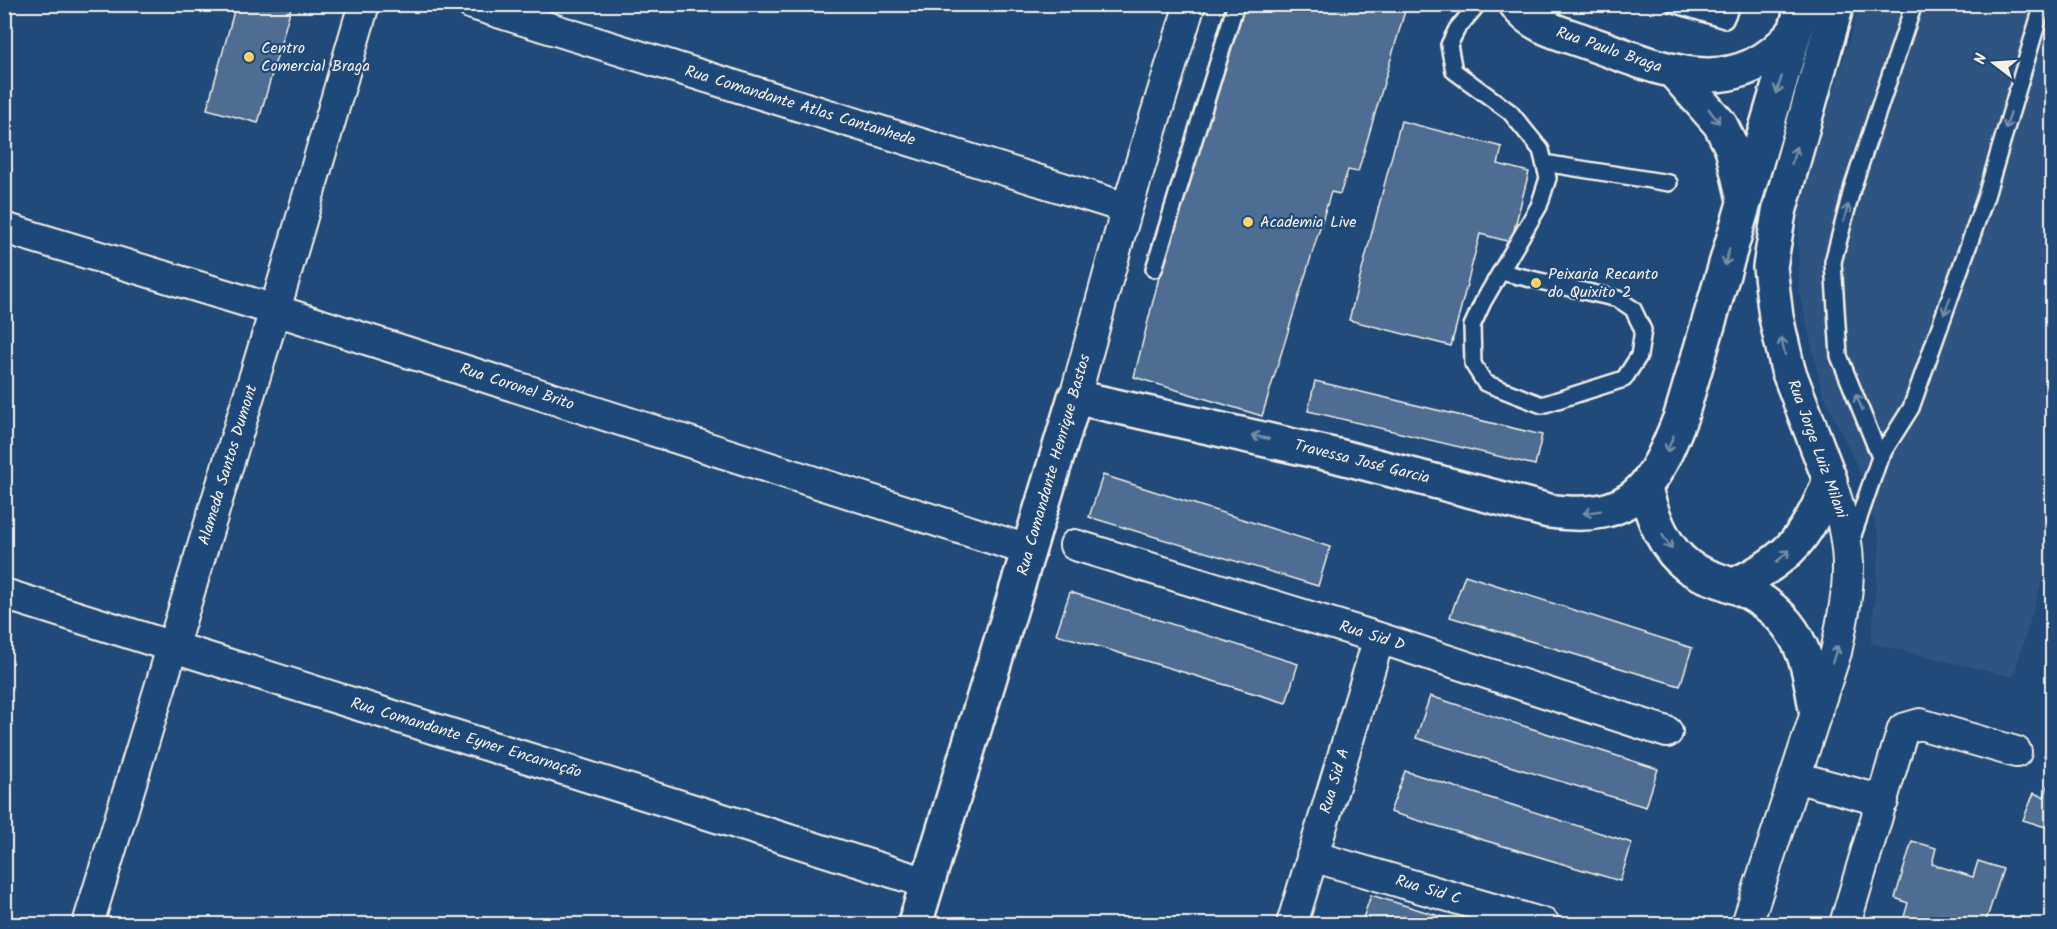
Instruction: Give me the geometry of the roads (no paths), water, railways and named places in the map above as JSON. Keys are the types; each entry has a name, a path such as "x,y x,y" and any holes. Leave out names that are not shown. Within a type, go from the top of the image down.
{"street":[{"name":"Alameda Santos Dumont","path":"88,924 275,310 364,4"},
{"name":"Rua Comandante Atlas Cantanhede","path":"472,4 1127,208"},
{"name":"Rua Comandante Henrique Bastos","path":"915,924 1075,397 1127,208 1190,4"},
{"name":"Rua Paulo Braga","path":"1516,4 1524,16 1549,16 1675,73 1714,75 1741,71 1781,48 1800,17"},
{"name":"Rua Jorge Luiz Milani","path":"1747,924 1815,709 1836,652 1850,579 1844,522 1788,370 1776,317 1770,267 1779,212 1837,4"},
{"path":"1800,17 1681,416 1659,468 1645,489 1652,516 1675,554 1703,575 1734,585 1772,609 1791,630 1807,660 1815,709"},
{"name":"Rua Paulo Braga","path":"1675,73 1720,124 1732,148 1744,201"},
{"name":"Rua Coronel Brito","path":"4,228 275,310 1028,550"},
{"name":"Travessa José Garcia","path":"1075,397 1338,456 1549,511 1577,515 1605,510 1628,502 1645,489"},
{"path":"1734,585 1764,572 1798,542 1817,512 1830,480"},
{"name":"Rua Sid D","path":"1075,545 1379,638 1667,732"},
{"name":"Rua Comandante Eyner Encarnação","path":"4,594 927,883"},
{"name":"Rua Sid A","path":"1292,924 1379,638"},
{"path":"1845,924 1903,729 1920,723 2016,752"},
{"path":"1795,777 1883,801"},
{"name":"Rua Sid C","path":"1312,856 1544,924"}],"lane":[{"path":"1154,269 1236,4"},
{"path":"1478,4 1457,30 1449,45 1454,71 1510,112 1541,150 1548,178 1539,206 1501,272 1472,326 1473,364 1485,383 1542,405 1624,380 1639,356 1643,330 1633,309 1618,299 1501,272"},
{"path":"1674,4 1725,20 1732,4"},
{"path":"1880,457 1839,356 1833,262 1853,186 1914,4"},
{"path":"1848,549 1880,457 1911,408 1986,196 2043,4"},
{"path":"1544,164 1669,183"}],"place":[{"name":"Centro Comercial Braga","path":"249,57"},
{"name":"Academia Live","path":"1248,222"},
{"name":"Peixaria Recanto do Quixito 2","path":"1536,283"}]}
